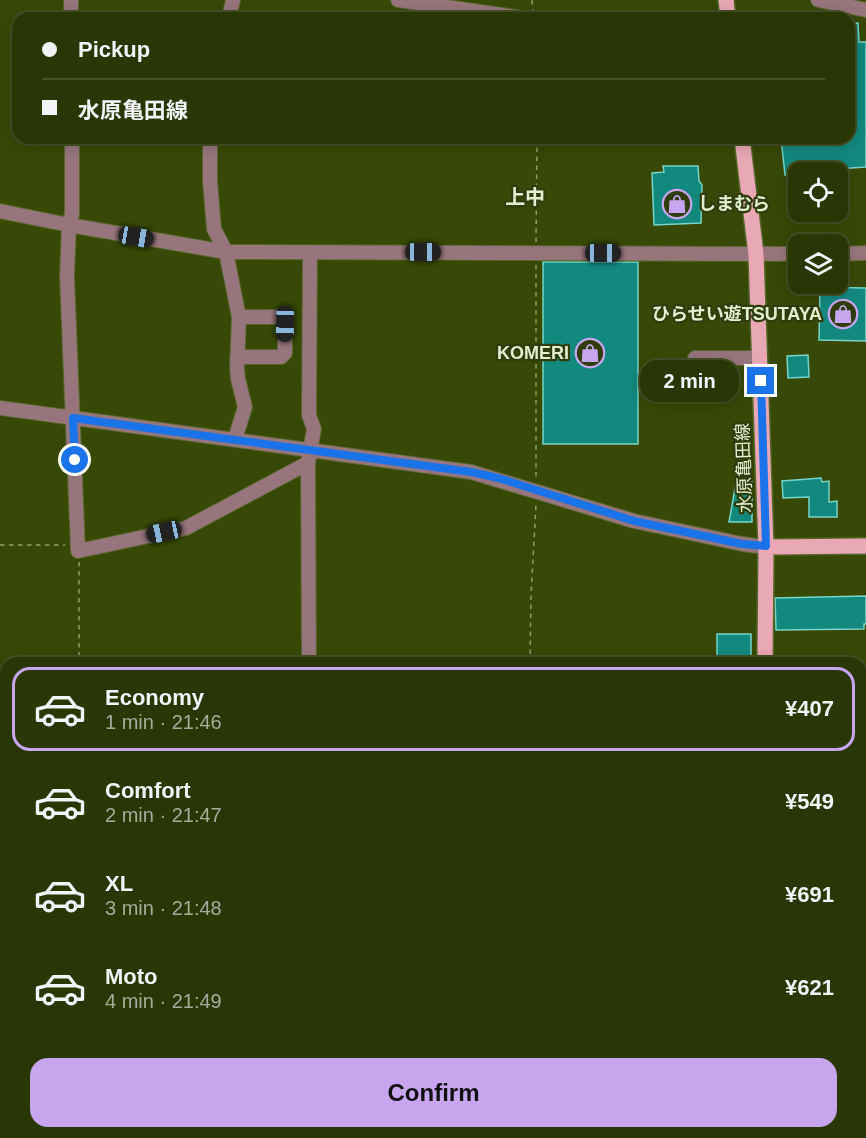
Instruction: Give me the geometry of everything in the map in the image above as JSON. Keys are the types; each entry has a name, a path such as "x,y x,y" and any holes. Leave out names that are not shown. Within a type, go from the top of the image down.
{"main road":[{"name":"水原亀田線","path":"743,144 756,254 766,546 765,657"},
{"path":"766,546 866,546"}],"street":[{"path":"398,0 481,12"},
{"path":"818,0 866,10"},
{"path":"72,144 72,214 69,225 67,276 78,548 186,528 309,456"},
{"path":"210,144 214,229 226,252 239,317 237,379 245,407 235,440"},
{"path":"0,211 226,252 788,254"},
{"path":"309,657 309,456 314,429 309,415 310,252"},
{"path":"848,254 866,253"},
{"path":"237,357 281,357 285,353 285,324 280,317 239,317"},
{"path":"695,358 760,358"},
{"path":"0,408 235,440 309,456 471,472 634,521 742,544 766,546"}],"path":[{"path":"530,657 536,492 537,144"},
{"path":"0,545 78,548 80,657"}],"building":[{"path":"855,23 858,23 859,42 866,42 866,167 848,168 848,162 788,162 788,175 785,175 782,144 855,144"},
{"name":"しまむら","path":"663,166 698,166 699,181 702,185 701,223 654,225 652,173 664,172"},
{"name":"KOMERI","path":"543,262 638,262 638,444 543,444"},
{"name":"ひらせい遊TSUTAYA","path":"848,288 866,288 866,341 819,340 820,294 848,294"},
{"path":"808,355 809,377 788,378 787,356"},
{"path":"821,478 822,482 829,481 829,502 837,501 837,517 809,517 809,497 783,498 782,481"},
{"path":"752,482 752,522 729,522 736,483"},
{"path":"866,596 864,629 776,630 775,598"},
{"path":"717,634 751,634 751,657 717,657"}],"place":[{"name":"しまむら","path":"677,204"},
{"name":"ひらせい遊TSUTAYA","path":"843,314"},
{"name":"KOMERI","path":"590,353"}],"district":[{"name":"上中","path":"525,197"}],"route":[{"path":"75,460 73,418 471,472 498,478 536,492 634,521 742,544 766,546 761,381"}]}
